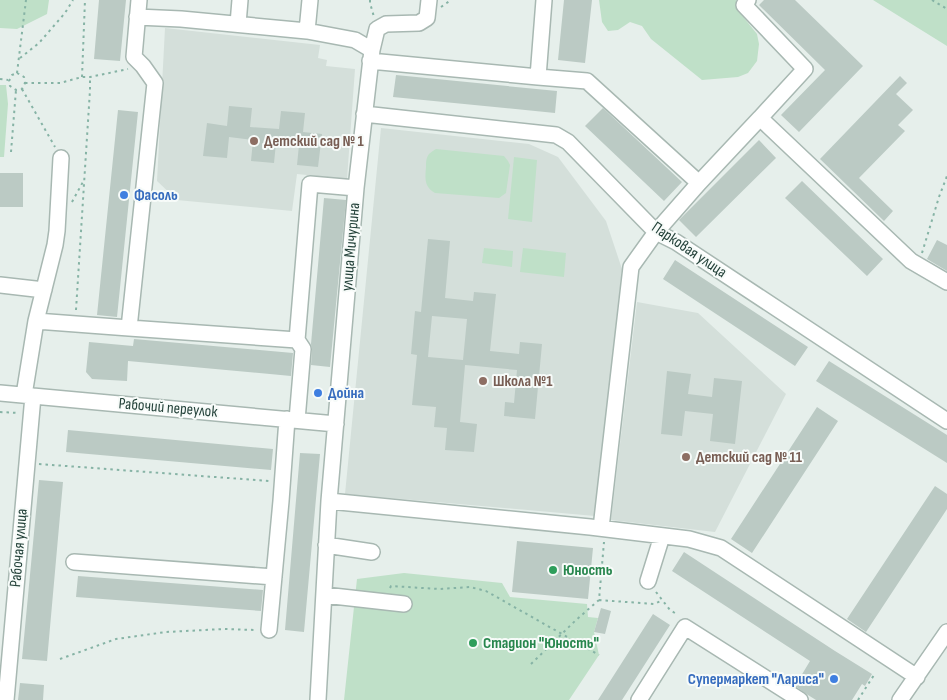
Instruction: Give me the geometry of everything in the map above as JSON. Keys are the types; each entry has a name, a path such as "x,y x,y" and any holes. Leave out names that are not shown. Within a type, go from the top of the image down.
{"street":[{"path":"129,328 155,83 134,57 139,0"},
{"path":"238,24 240,0"},
{"path":"307,31 310,0"},
{"path":"377,29 386,24 419,23 427,18 429,0"},
{"path":"538,77 544,0"},
{"path":"603,535 631,267 656,232 805,68 744,5 748,0"},
{"path":"137,17 307,31 355,40 371,55 538,77 587,81 699,183"},
{"name":"улица Мичурина","path":"318,700 329,501 356,188 371,55 377,29"},
{"name":"Парковая улица","path":"364,114 556,135 568,142 656,232 676,242 947,421"},
{"path":"760,118 911,261 947,282"},
{"name":"Рабочая улица","path":"6,700 31,414 28,396 36,321 57,231 61,158"},
{"path":"269,630 282,482 303,350 297,340 310,184 356,188"},
{"path":"0,285 44,290"},
{"path":"36,321 297,340"},
{"name":"Рабочий переулок","path":"0,393 336,424"},
{"path":"329,501 603,535 689,538 721,548 917,677"},
{"path":"648,581 662,536"},
{"path":"326,545 372,552"},
{"path":"74,562 274,577"},
{"path":"324,595 404,604"},
{"path":"639,700 685,627 791,698"},
{"path":"900,700 947,632"}],"path":[{"path":"17,73 26,0"},
{"path":"20,58 39,43 65,13 72,0"},
{"path":"82,77 85,0"},
{"path":"370,0 377,29"},
{"path":"932,0 947,9"},
{"path":"25,83 60,83 143,66"},
{"path":"17,73 12,75 9,80 10,86 16,90 22,89"},
{"path":"17,73 24,77 25,83 22,89"},
{"path":"75,323 90,77"},
{"path":"0,79 9,80"},
{"path":"22,89 61,158"},
{"path":"11,152 16,90"},
{"path":"918,265 947,176"},
{"path":"0,412 31,414"},
{"path":"27,463 282,482"},
{"path":"531,664 599,600 603,535"},
{"path":"388,602 390,586 470,587 486,591 599,654"},
{"path":"599,600 654,604 663,600"},
{"path":"60,659 116,639 224,629 269,630"},
{"path":"858,700 874,675"}],"shaded area":[{"name":"Детский сад № 1","path":"165,28 320,45 318,58 327,60 326,66 355,69 347,179 297,174 292,211 177,200 157,181"},
{"name":"Школа №1","path":"381,128 529,144 558,157 606,221 622,269 595,516 345,494"},
{"name":"Детский сад № 11","path":"637,302 698,313 786,394 715,532 611,520"}],"green space":[{"path":"0,0 49,0 47,14 17,29 0,28"},
{"path":"599,0 736,0 736,8 757,34 759,44 757,61 748,73 738,77 702,80 651,39 642,26 630,22 618,30 608,31 602,22"},
{"path":"873,0 947,0 947,46"},
{"path":"0,85 6,85 8,104 4,157 0,157"},
{"path":"436,149 504,156 510,165 506,193 499,198 435,193 431,191 426,182 426,162 430,153"},
{"path":"514,157 537,160 532,222 508,219"},
{"path":"484,248 513,251 512,267 482,263"},
{"path":"523,248 566,253 564,277 520,272"},
{"name":"Стадион \"Юность\"","path":"404,573 502,583 510,597 587,604 588,617 598,618 594,632 599,655 569,700 344,700 357,579"}],"building":[{"path":"99,0 126,0 120,61 94,59"},
{"path":"564,0 592,0 585,63 558,60"},
{"path":"764,0 795,0 863,66 799,132 781,115 825,70 759,5"},
{"path":"396,75 557,91 555,113 393,97"},
{"path":"900,76 907,83 896,94 913,110 898,125 905,131 859,178 893,211 884,221 820,159"},
{"path":"229,106 252,108 250,127 279,129 281,111 305,113 303,132 322,134 318,167 297,165 299,145 276,143 274,163 251,161 253,140 229,137 227,158 203,156 207,123 227,126"},
{"path":"603,108 682,182 664,201 585,126"},
{"path":"118,110 138,112 117,317 97,315"},
{"path":"759,140 776,158 696,237 679,220"},
{"path":"0,173 23,173 23,207 0,207"},
{"path":"802,181 883,259 867,276 785,198"},
{"path":"324,198 346,200 330,367 311,365 311,344"},
{"path":"428,239 450,241 445,298 473,301 474,292 496,294 490,351 519,354 520,342 542,344 535,419 504,416 505,402 514,403 517,370 465,365 460,422 477,424 474,452 445,450 447,428 434,427 436,407 412,405 417,355 411,354 415,311 421,312","holes":["432,316 467,319 463,360 428,357"]},
{"path":"937,240 947,245 947,271 927,259"},
{"path":"675,260 808,347 795,366 663,279"},
{"path":"134,339 293,353 291,376 128,361 127,381 92,379 86,372 89,342 133,346"},
{"path":"829,361 947,435 947,463 816,381"},
{"path":"667,371 691,374 688,394 712,397 714,378 742,381 735,444 710,441 713,414 685,411 682,436 661,434"},
{"path":"817,407 838,421 752,553 731,539"},
{"path":"68,430 273,449 271,470 66,452"},
{"path":"300,453 320,454 304,632 285,630"},
{"path":"39,480 63,482 47,661 22,659"},
{"path":"935,486 947,494 947,509 866,632 847,619"},
{"name":"Юность","path":"517,541 593,548 588,599 512,592"},
{"path":"684,552 872,674 865,686 862,684 852,700 816,700 795,686 810,661 672,571"},
{"path":"78,576 263,590 261,611 76,597"},
{"path":"601,608 611,611 605,634 594,632"},
{"path":"653,614 670,625 622,700 598,700"},
{"path":"20,683 44,685 43,700 18,700"}],"place":[{"name":"Детский сад № 1","path":"254,141"},
{"name":"Фасоль","path":"124,195"},
{"name":"Школа №1","path":"483,381"},
{"name":"Дойна","path":"318,393"},
{"name":"Детский сад № 11","path":"686,457"},
{"name":"Юность","path":"553,570"},
{"name":"Стадион \"Юность\"","path":"473,643"},
{"name":"Супермаркет \"Лариса\"","path":"834,679"}]}
